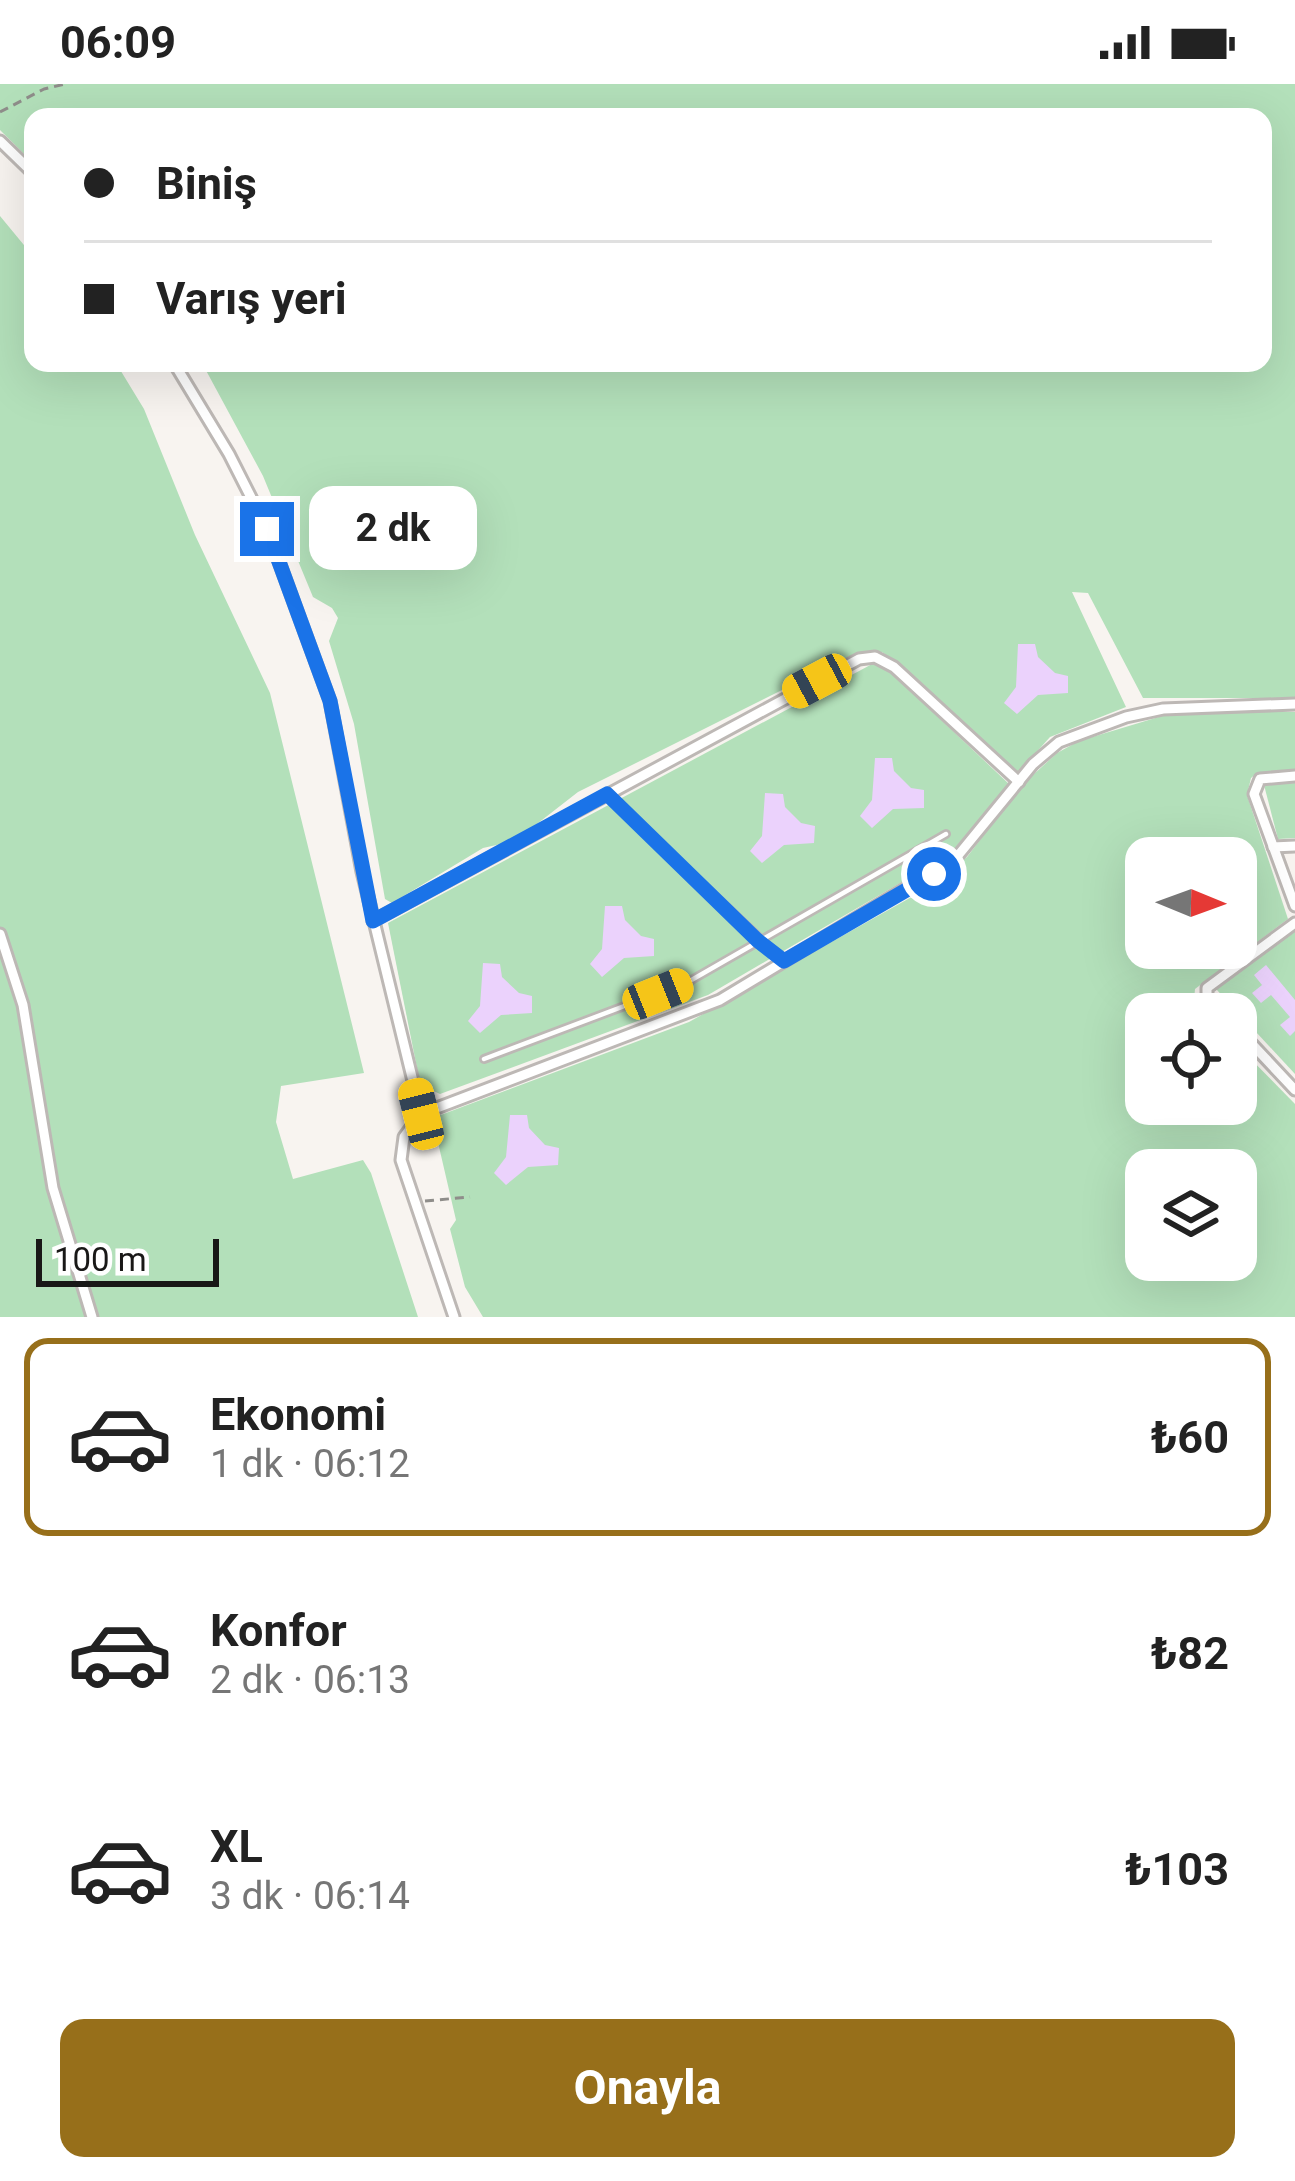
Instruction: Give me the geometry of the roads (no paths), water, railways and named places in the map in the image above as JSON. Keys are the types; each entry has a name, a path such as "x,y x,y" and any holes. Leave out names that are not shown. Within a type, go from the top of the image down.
{"street":[{"path":"0,141 24,164"},
{"path":"179,372 267,529 330,701 373,921 421,1114"},
{"path":"373,921 859,658 875,657 894,667 1019,782"},
{"path":"454,1317 401,1160 410,1124 421,1114 693,1013 784,961 949,863 1060,742 1126,717 1183,708 1295,704"},
{"path":"1295,776 1264,778 1254,789 1295,906"},
{"path":"1274,847 1295,846"},
{"path":"1207,993 1207,988 1295,923"},
{"path":"0,934 23,1005 52,1187 92,1317"},
{"path":"1257,1050 1295,1090"}],"lane":[{"path":"607,794 784,961"},
{"path":"484,1059 688,982 946,834"}]}
